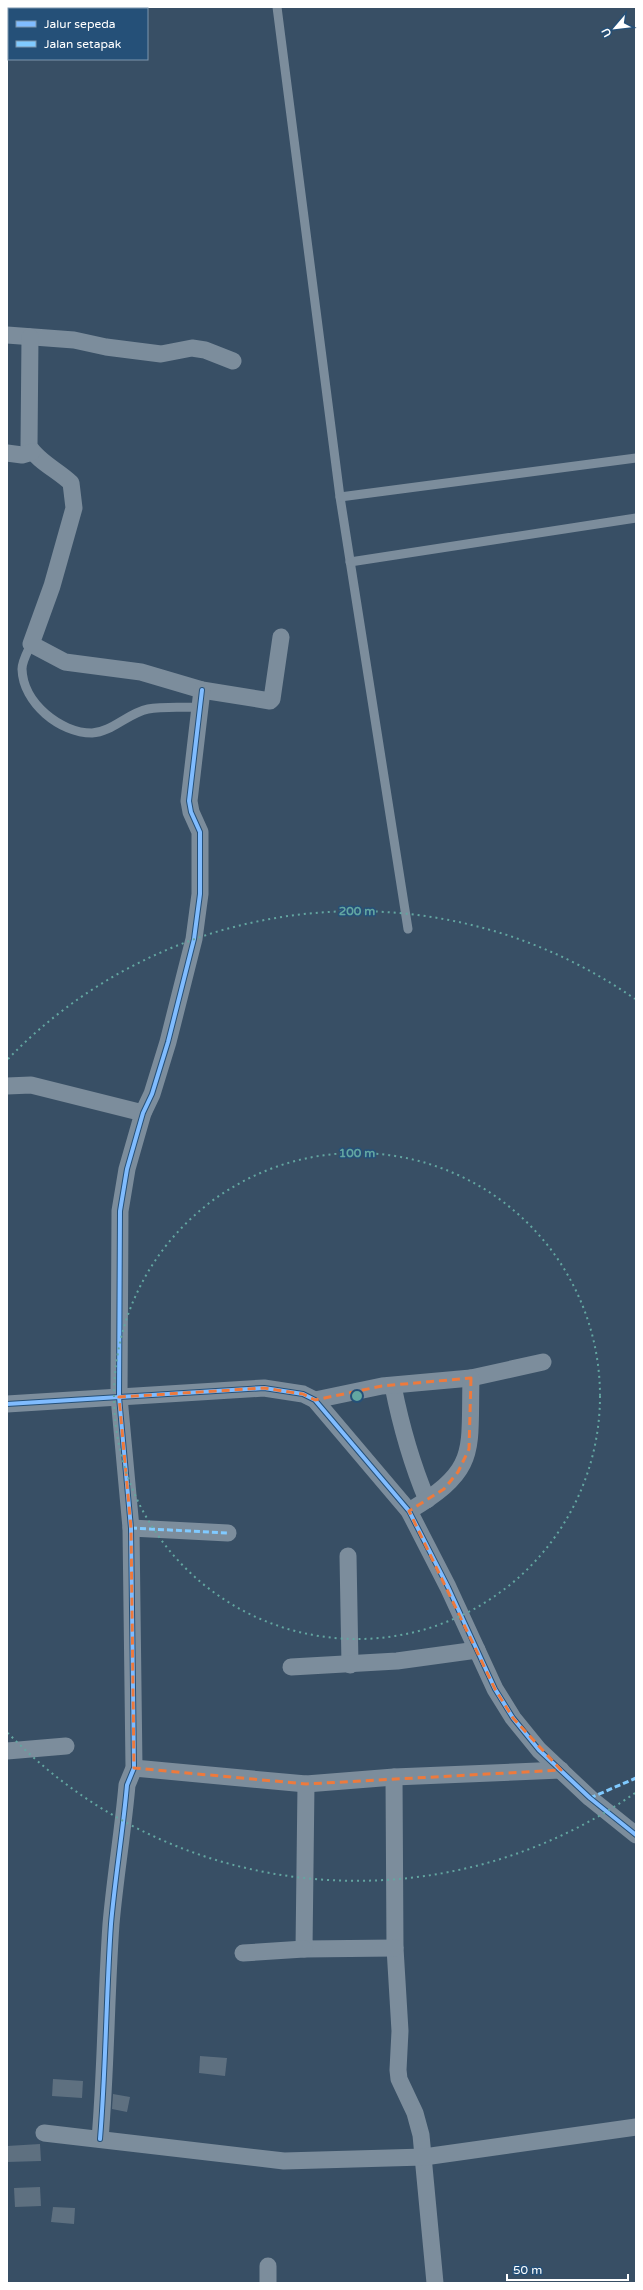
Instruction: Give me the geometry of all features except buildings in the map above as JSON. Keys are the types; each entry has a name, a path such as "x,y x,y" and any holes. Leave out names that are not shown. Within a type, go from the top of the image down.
{"street":[{"path":"7,336 74,340 106,347 161,354 192,348 205,350 233,361"},
{"path":"30,337 30,410 28,436 32,452 71,483 74,508 52,586 31,644 65,662 140,672 202,690 270,701 272,699 281,636"},
{"path":"7,453 22,455 32,452"},
{"path":"100,2140 105,2075 105,2038 111,1921 127,1785 134,1768 131,1528 119,1398 120,1211 127,1169 143,1113 152,1094 168,1042 194,939 200,894 200,832 191,812 189,801 202,690"},
{"path":"7,1086 31,1085 143,1113"},
{"path":"315,1400 393,1386 471,1378 543,1362"},
{"path":"409,1511 444,1489 458,1472 466,1459 470,1434 471,1378"},
{"path":"393,1386 401,1428 412,1464 427,1500"},
{"path":"7,1404 264,1388 303,1394 315,1400 409,1511 448,1587 495,1689 513,1718 539,1750 590,1798 636,1835"},
{"path":"131,1528 228,1533"},
{"path":"348,1556 350,1665"},
{"path":"291,1667 350,1665 477,1650"},
{"path":"7,1751 66,1746"},
{"path":"134,1768 306,1784 394,1777 561,1770"},
{"path":"394,1777 395,1948 400,2031 399,2079 415,2113 424,2157 435,2283"},
{"path":"304,1949 306,1784"},
{"path":"243,1953 304,1949 395,1948"},
{"path":"44,2133 284,2161 424,2157 636,2127"}],"lane":[{"path":"277,7 340,497 408,929"},
{"path":"340,497 636,458"},
{"path":"350,562 636,518"},
{"path":"31,644 22,667 26,687 33,699 50,718 65,728 94,733 105,730 135,713 148,709 200,707"}],"highlighted area":[{"path":"471,1378 469,1449 458,1472 444,1489 409,1511 495,1689 513,1718 561,1770 306,1784 134,1768 131,1528 119,1397 264,1388 303,1394 315,1400 382,1386"}],"marked path":[{"path":"131,1528 228,1533"},
{"path":"590,1798 636,1778"}],"cycle path":[{"path":"100,2139 104,2086 111,1924 127,1785 134,1768 131,1528 119,1397 120,1211 127,1169 143,1113 152,1094 168,1042 194,939 200,894 200,832 191,812 189,801 202,690"},
{"path":"7,1404 264,1388 303,1394 315,1400 409,1511 448,1587 495,1689 513,1718 539,1750 590,1798 636,1835"}]}
